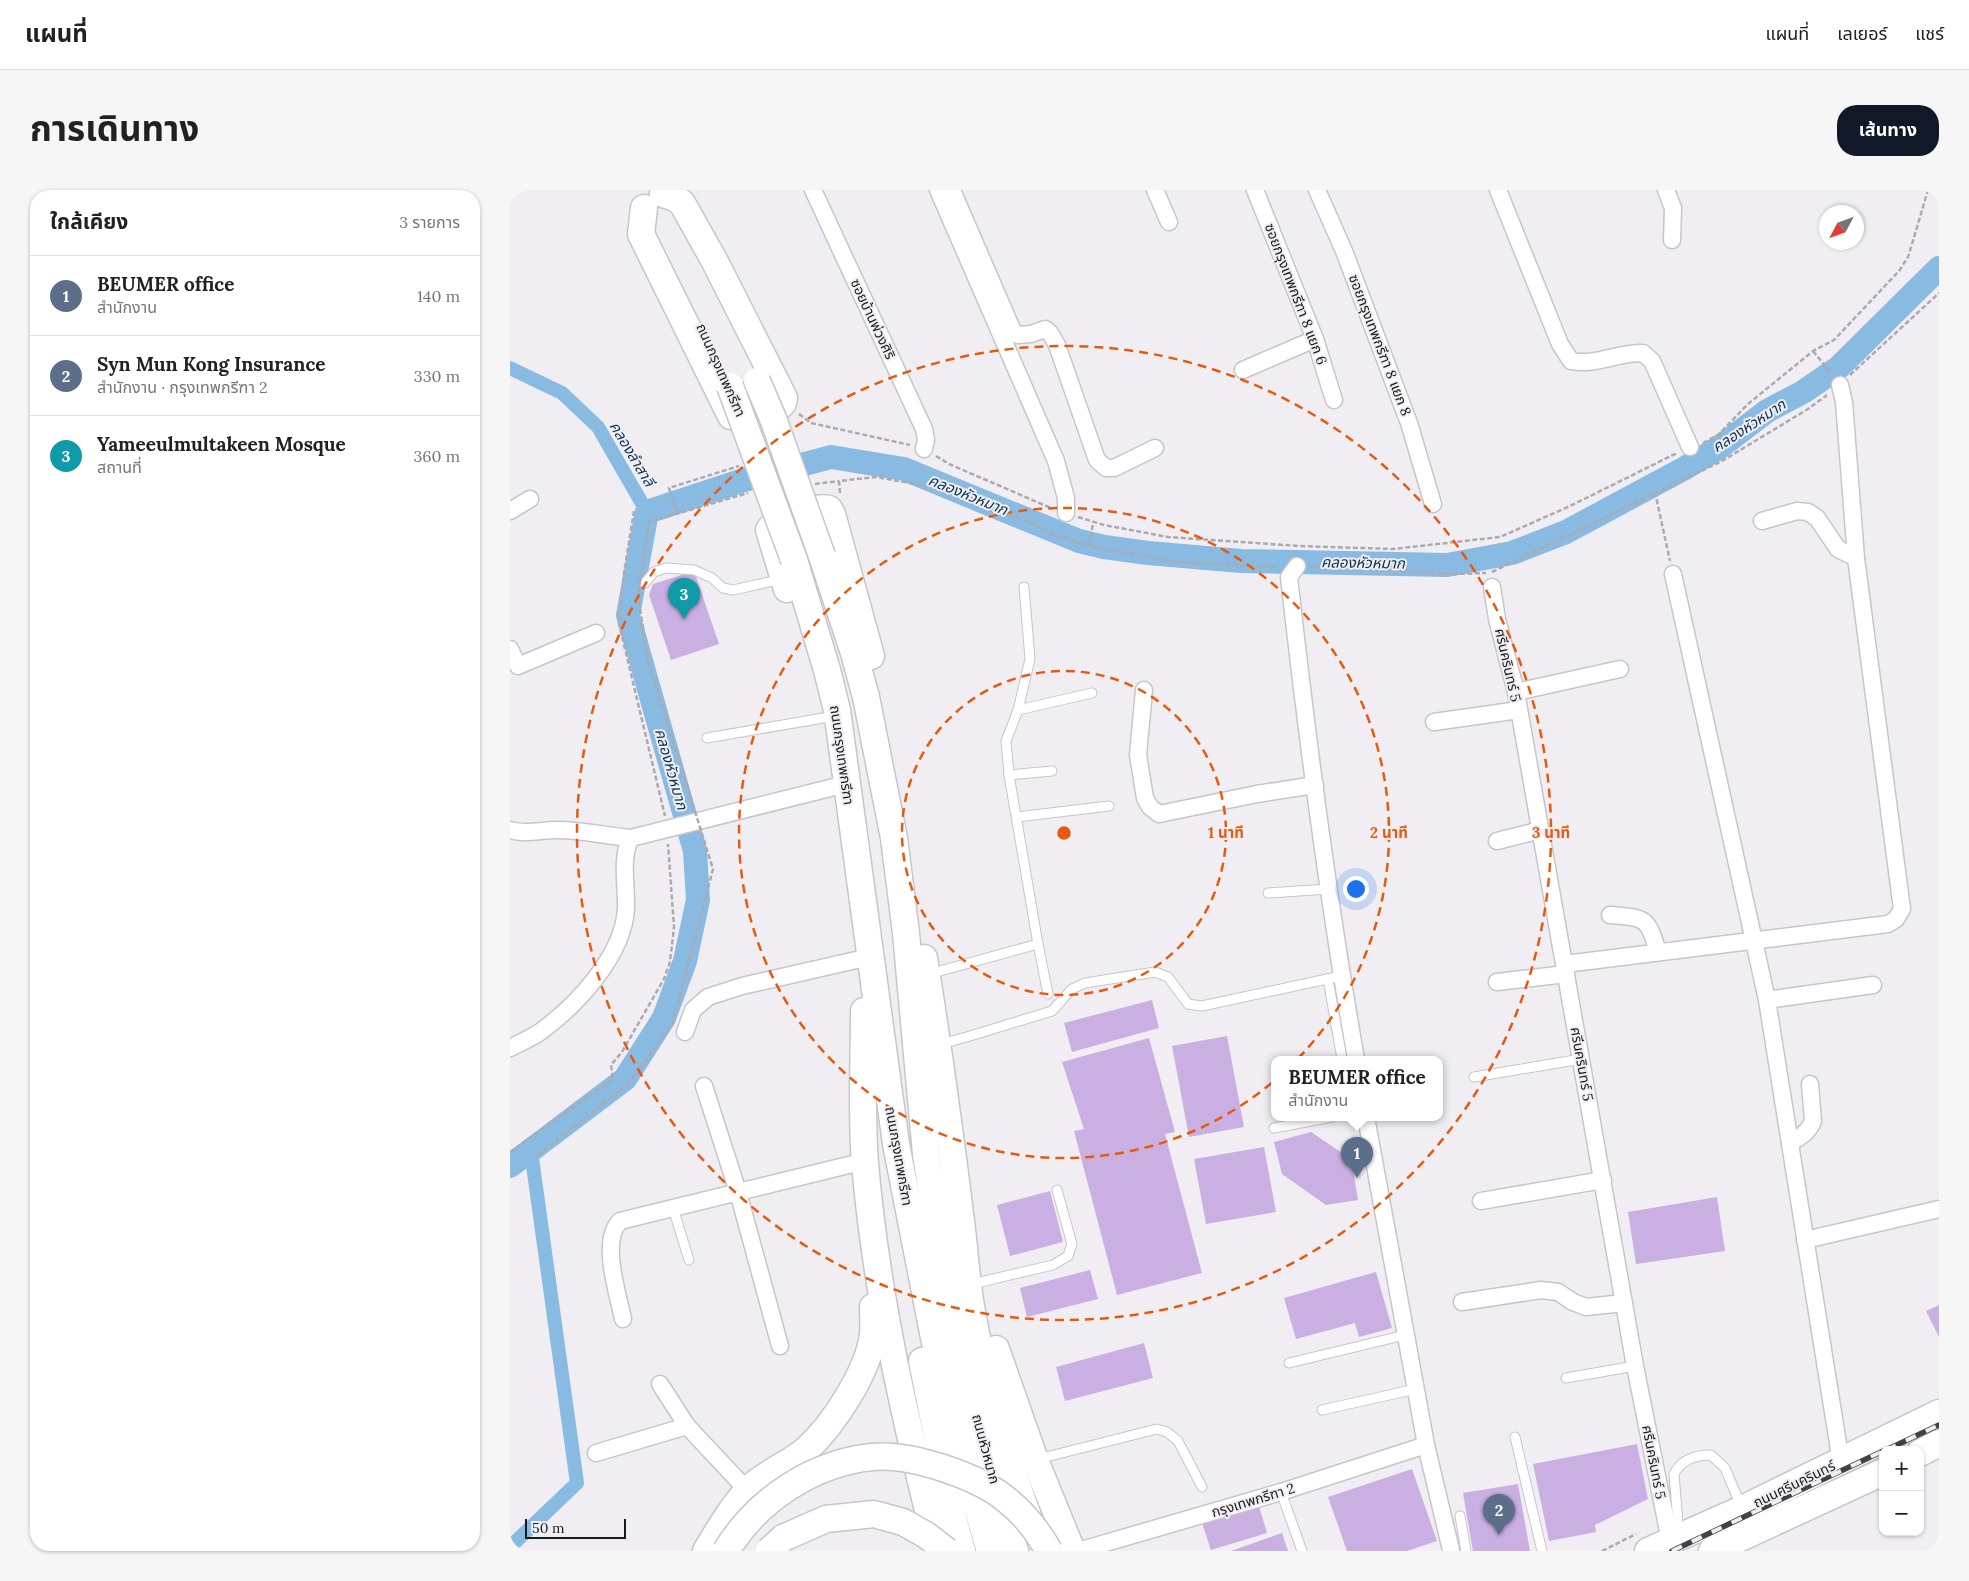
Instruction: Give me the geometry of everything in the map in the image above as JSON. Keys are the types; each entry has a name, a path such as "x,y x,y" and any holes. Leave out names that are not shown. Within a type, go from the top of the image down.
{"main road":[{"name":"ถนนกรุงเทพกรีฑา","path":"651,195 757,381 774,421 822,556 854,653 866,697 894,838 906,933 926,1154 938,1233 948,1350"},
{"name":"ถนนกรุงเทพกรีฑา","path":"651,195 730,386 789,570 827,670 837,713 896,1144 948,1350"},
{"path":"651,195 673,197 682,203 714,260 784,398 780,406 740,417 730,416 641,234 651,195"},
{"path":"789,570 769,530 772,526 794,515 820,507 829,509 871,651 873,683 866,697"},
{"path":"894,838 911,894 927,975 969,1294 985,1368 1020,1494 1041,1551"},
{"path":"865,925 863,1098 865,1161 870,1214 888,1333 910,1436 938,1551"},
{"path":"896,1144 901,1246 933,1424 962,1551"},
{"path":"706,1551 726,1519 748,1491 755,1484 807,1449 840,1410 860,1377 873,1336 870,1214"},
{"path":"961,1223 993,1342 1072,1551"},
{"name":"ถนนหัวหมาก","path":"948,1350 956,1435 990,1551"},
{"name":"ถนนหัวหมาก","path":"948,1350 980,1431 1015,1551"},
{"name":"ถนนศรีนครินทร์","path":"1665,1537 1742,1509 1939,1413"},
{"path":"1924,1451 1939,1443"},
{"path":"726,1551 755,1514 791,1485 832,1466 873,1457 919,1460 967,1476 1007,1500 1041,1536 1048,1551"},
{"name":"ถนนศรีนครินทร์","path":"1712,1551 1879,1474"},
{"path":"769,1551 783,1538 826,1519 874,1514 903,1522 926,1535 947,1551"}],"street":[{"name":"ซอยบ้านพ่วงศิริ","path":"813,190 924,429 926,440 924,450"},
{"path":"938,190 1056,461 1064,486 1066,513"},
{"path":"952,190 1012,329 1017,335 1031,334 1045,329 1050,332 1057,345 1097,460 1106,468 1114,468 1155,448"},
{"path":"1155,190 1169,222"},
{"name":"ซอยกรุงเทพกรีฑา 8 แยก 6","path":"1255,190 1315,339 1334,400"},
{"name":"ซอยกรุงเทพกรีฑา 8 แยก 8","path":"1317,190 1344,251 1410,423 1433,504"},
{"path":"1498,190 1560,344 1571,360 1585,363 1631,353 1643,353 1652,361 1690,447"},
{"path":"1666,190 1673,208 1672,240"},
{"path":"1243,370 1315,339"},
{"path":"1497,982 1658,952 1888,924 1896,919 1902,909 1856,558 1844,402 1838,382"},
{"path":"510,511 530,499"},
{"path":"1762,521 1797,511 1808,512 1817,518 1838,549 1856,558"},
{"path":"1297,566 1289,577 1329,889 1334,978 1355,1056"},
{"path":"1673,574 1767,1000 1841,1462"},
{"name":"ศรีนครินทร์ 5","path":"1492,587 1497,619 1516,692 1665,1537"},
{"path":"510,649 518,666 596,633"},
{"path":"1516,692 1620,669"},
{"path":"1144,690 1138,755 1145,798 1150,807 1159,814 1256,794 1315,785"},
{"path":"1434,722 1519,710"},
{"path":"510,830 521,833 556,830 581,831 605,836 631,838 846,784"},
{"path":"1497,841 1541,830"},
{"path":"510,1048 539,1033 570,1007 602,969 617,944 625,921 627,890 626,847 631,838"},
{"path":"1610,915 1643,920 1650,926 1658,952"},
{"path":"685,1032 692,1010 708,997 742,986 865,958"},
{"path":"1767,1000 1873,985"},
{"path":"1790,1143 1805,1134 1811,1127 1813,1121 1810,1084"},
{"path":"704,1086 738,1192 780,1346"},
{"path":"1367,1121 1426,1445 1458,1550"},
{"path":"623,1319 612,1267 611,1240 616,1225 620,1221 865,1161"},
{"path":"1481,1202 1603,1180"},
{"path":"1805,1240 1939,1209"},
{"path":"1462,1302 1542,1290 1558,1292 1572,1302 1586,1307 1624,1302"},
{"path":"660,1384 687,1426 748,1491"},
{"path":"596,1453 687,1426"},
{"name":"กรุงเทพกรีฑา 2","path":"1078,1551 1281,1492 1426,1445"}],"lane":[{"path":"645,583 654,572 666,568 694,570 712,578 724,588 734,590 789,570"},
{"path":"1024,587 1030,659 1018,710 1006,741 1009,775 1048,994"},
{"path":"1018,710 1092,693"},
{"path":"707,738 837,713"},
{"path":"1009,775 1052,771"},
{"path":"1017,817 1109,806"},
{"path":"1268,892 1329,889"},
{"path":"927,975 1038,944"},
{"path":"937,1045 1052,1011 1072,989 1085,983 1155,972 1168,977 1188,1004 1202,1006 1334,978 1342,1056"},
{"path":"1474,1077 1581,1059"},
{"path":"1274,1128 1311,1121"},
{"path":"976,1283 1053,1265 1068,1256 1072,1244 1057,1190"},
{"path":"673,1208 689,1260"},
{"path":"1289,1362 1405,1335"},
{"path":"1566,1378 1635,1366"},
{"path":"1322,1410 1416,1388"},
{"path":"1036,1460 1157,1429 1167,1432 1178,1440 1202,1487"},
{"path":"1515,1437 1542,1551"},
{"path":"1665,1537 1674,1474 1683,1462 1702,1455 1710,1455 1725,1468 1742,1509"},
{"path":"1281,1492 1302,1551"},
{"path":"1458,1550 1460,1516"}],"path":[{"path":"783,403 811,423 919,447 949,464 1040,504 1093,522 1168,537 1353,549 1393,549 1500,537 1718,435 1748,404 1813,351 1834,340 1899,271 1908,257 1928,190"},
{"path":"811,484 876,477 938,488 1029,522 1058,536 1090,546 1177,562 1454,574 1489,573 1722,461 1808,409 1939,293"},
{"path":"1813,351 1838,382"},
{"path":"677,514 668,488 742,465"},
{"path":"832,514 842,500 838,480"},
{"path":"538,1156 628,1084 672,1024 713,869 648,661 638,595 649,522 755,491"},
{"path":"1655,492 1673,574"},
{"path":"1090,546 1093,522"},
{"path":"1602,1551 1665,1537"}],"building":[{"path":"694,571 719,644 671,660 649,595 653,584"},
{"path":"1152,1000 1159,1028 1072,1052 1064,1023"},
{"path":"1227,1036 1244,1127 1189,1137 1172,1046"},
{"path":"1149,1038 1175,1132 1165,1134 1202,1273 1117,1295 1074,1131 1084,1129 1062,1062"},
{"path":"1311,1132 1351,1159 1358,1200 1326,1205 1282,1174 1274,1142"},
{"path":"1264,1147 1276,1212 1206,1224 1194,1159"},
{"path":"1050,1191 1063,1242 1010,1256 997,1205"},
{"path":"1717,1197 1725,1251 1636,1264 1628,1212"},
{"path":"1090,1270 1098,1299 1027,1317 1020,1288"},
{"path":"1376,1272 1392,1328 1359,1337 1355,1323 1296,1339 1284,1298"},
{"path":"1939,1305 1939,1337 1926,1311"},
{"path":"1144,1343 1153,1378 1065,1401 1056,1367"},
{"path":"1637,1444 1648,1499 1595,1525 1596,1532 1549,1541 1533,1464"},
{"path":"1412,1469 1437,1541 1407,1551 1347,1551 1328,1497"},
{"path":"1518,1484 1530,1551 1473,1551 1463,1493"},
{"path":"1258,1503 1267,1533 1211,1550 1201,1520"},
{"path":"1282,1533 1288,1551 1231,1551"}],"waterway":[{"name":"คลองหัวหมาก","path":"510,1166 625,1079 664,1018 685,961 698,900 695,851 628,615 647,512 741,481 831,457 904,469 1079,541 1104,547 1241,561 1447,565 1512,553 1566,532 1685,468 1720,447 1767,411 1803,392 1838,368 1939,268"},
{"name":"คลองลำสาลี","path":"510,368 562,393 598,427 647,512"},
{"path":"510,1547 577,1483 531,1151"}],"railway":[{"path":"1894,1446 1939,1425"},
{"path":"1672,1551 1879,1453"}],"place":[{"name":"Yameeulmultakeen Mosque","path":"684,619"},
{"name":"BEUMER office","path":"1357,1178"},
{"name":"Syn Mun Kong Insurance","path":"1499,1535"}]}
